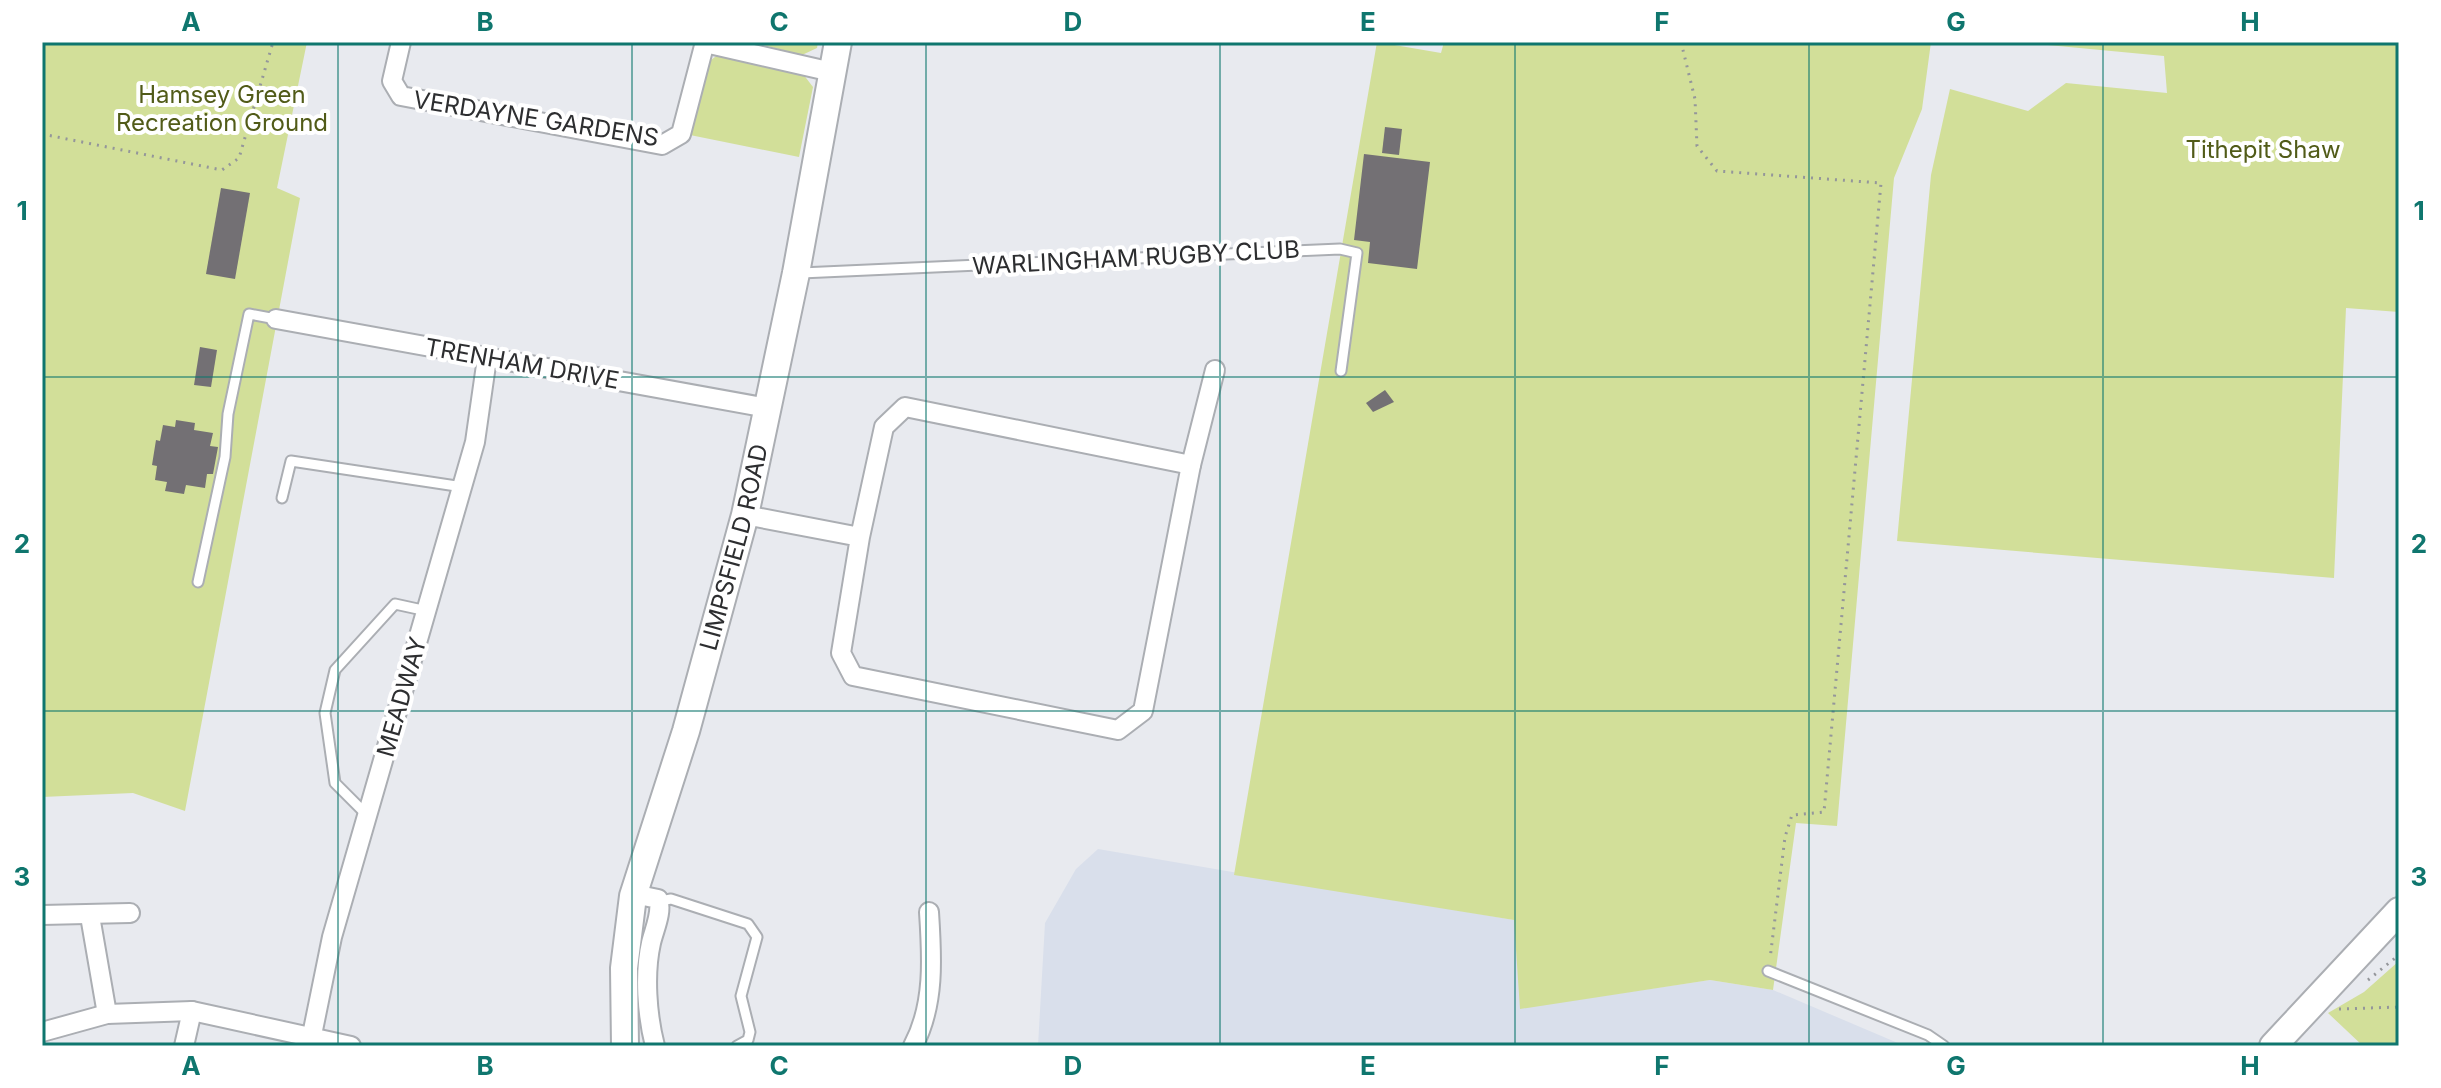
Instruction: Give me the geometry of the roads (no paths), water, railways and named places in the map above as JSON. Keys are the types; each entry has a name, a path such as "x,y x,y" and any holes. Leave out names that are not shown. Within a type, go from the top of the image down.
{"main road":[{"name":"LIMPSFIELD ROAD","path":"625,1046 624,968 634,894 686,731 745,515 796,273 838,42"},
{"path":"2273,1046 2399,911"}],"street":[{"name":"VERDAYNE GARDENS","path":"401,42 392,81 401,96 662,145 681,134 705,42 832,72"},
{"name":"TRENHAM DRIVE","path":"276,319 768,408"},
{"name":"MEADWAY","path":"312,1035 332,937 475,442 487,358"},
{"path":"1191,465 905,407 884,427 860,537 841,653 853,676 1118,730 1143,711 1191,465 1215,370"},
{"path":"745,515 860,537"},
{"path":"634,894 660,901 649,976 655,1046"},
{"path":"913,1046 924,1026 929,996 929,912"},
{"path":"42,915 130,913"},
{"path":"90,916 107,1014"},
{"path":"184,1046 192,1011"},
{"path":"42,1032 107,1014 192,1011 351,1046"}],"lane":[{"name":"WARLINGHAM RUGBY CLUB","path":"796,273 1340,249 1357,253 1341,371"},
{"path":"198,582 225,457 228,414 249,314 276,319"},
{"path":"282,498 291,461 463,487"},
{"path":"367,815 335,783 325,713 335,670 395,604 427,611"},
{"path":"660,901 671,899 748,924 757,937 741,996 750,1032 748,1040 737,1046"},
{"path":"1768,971 1928,1035 1944,1046"}],"park label":[{"name":"Hamsey Green Recreation Ground","path":"222,109"},
{"name":"Tithepit Shaw","path":"2263,150"}]}
